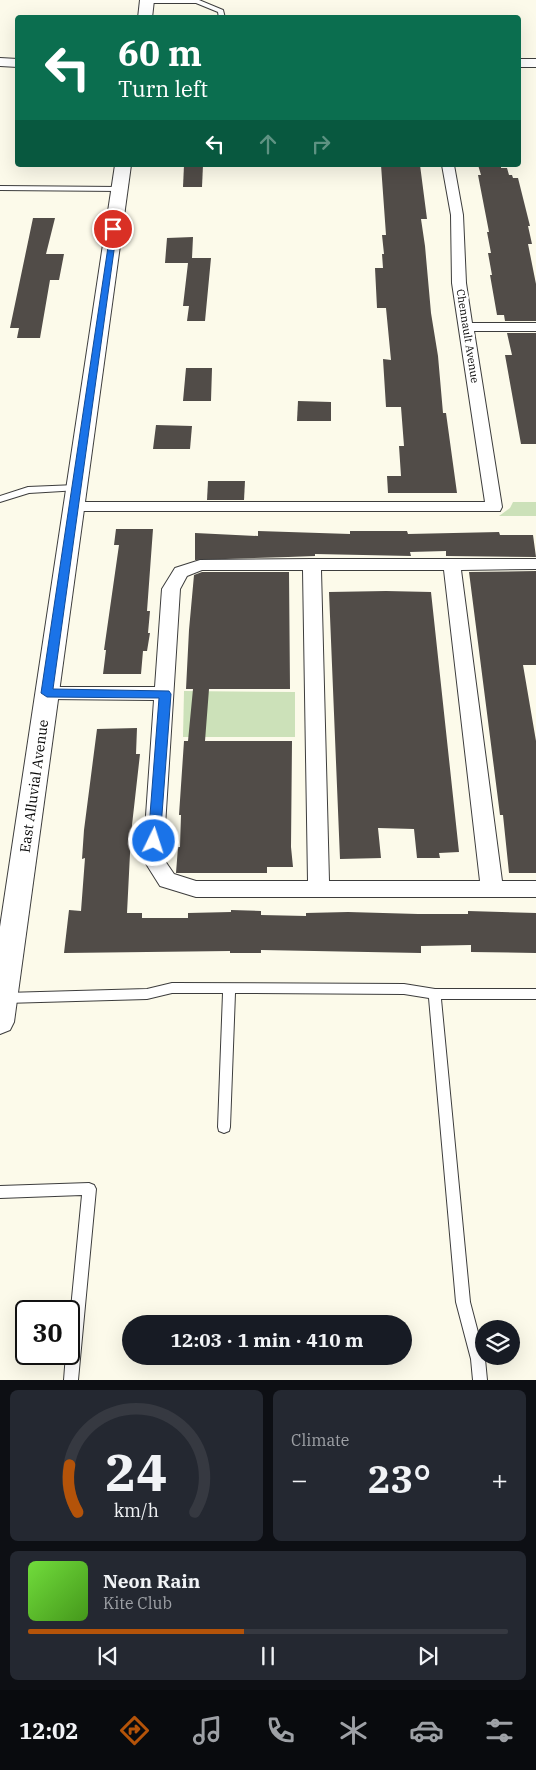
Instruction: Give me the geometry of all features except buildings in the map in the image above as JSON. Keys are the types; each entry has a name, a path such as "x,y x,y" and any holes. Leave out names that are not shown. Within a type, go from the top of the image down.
{"street":[{"path":"145,15 147,1"},
{"path":"0,62 15,62"},
{"path":"521,63 536,63"},
{"name":"East Alluvial Avenue","path":"2,1010 123,167"},
{"name":"Chennault Avenue","path":"75,497 494,507 457,267 456,215 448,167"},
{"path":"467,327 536,327"},
{"path":"536,564 200,564 181,572 171,590 153,859 166,880 196,889 536,889"},
{"path":"312,564 319,889"},
{"path":"452,564 492,889"},
{"path":"47,693 165,694"}],"lane":[{"path":"147,1 197,1 221,11 222,15"},
{"path":"0,188 119,189"},
{"path":"0,499 28,490 75,497"},
{"path":"2,1010 147,994 172,988 404,989 435,994 536,994"},
{"path":"224,1127 228,988"},
{"path":"435,994 463,1302 478,1359 480,1380"},
{"path":"0,1192 89,1189 71,1380"}],"green space":[{"path":"513,502 536,502 536,516 499,516 510,508"},
{"path":"184,691 295,692 295,737 183,737"}],"route":[{"path":"113,229 47,693 165,694 154,841"}]}
